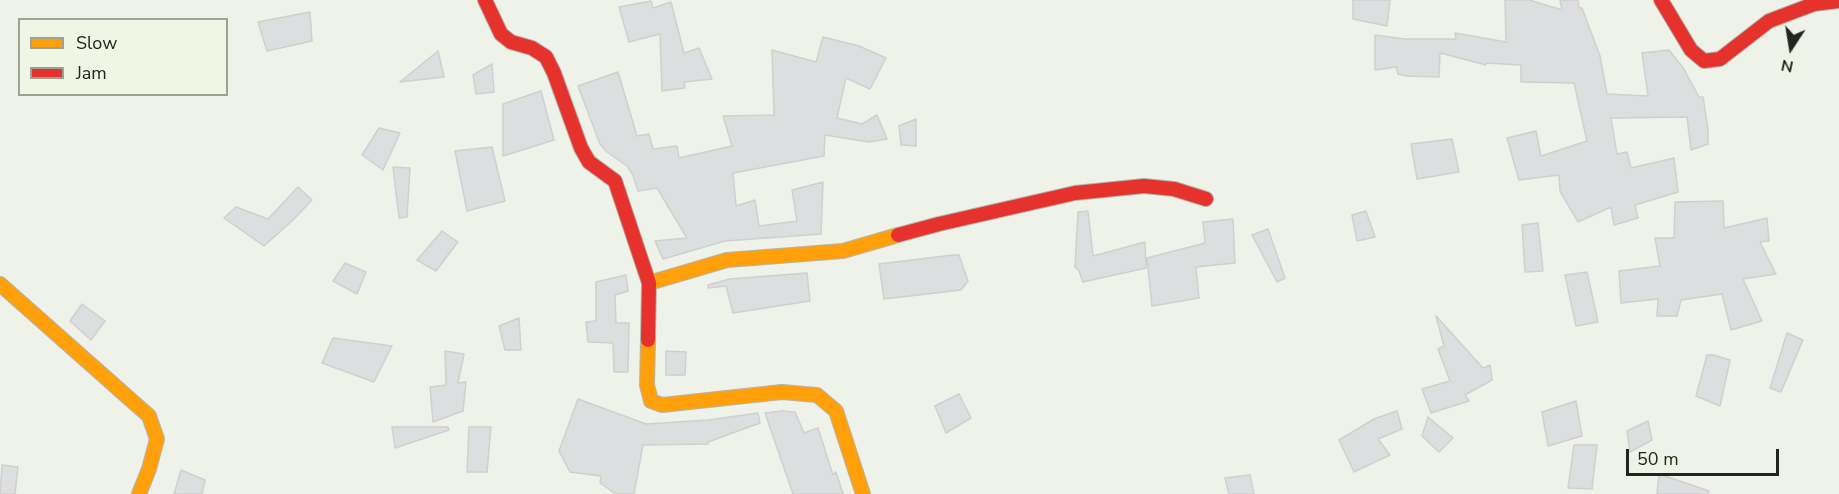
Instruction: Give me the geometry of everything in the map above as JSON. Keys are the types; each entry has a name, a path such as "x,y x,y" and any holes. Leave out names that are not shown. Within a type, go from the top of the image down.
{"street":[{"path":"484,0 501,34 511,42 532,48 546,57 581,148 589,162 615,181 649,282 647,385 651,401 662,405 782,392 817,395 836,411 863,494"},
{"path":"1661,0 1690,50 1704,61 1720,59 1769,21 1814,4 1839,1"},
{"path":"649,282 727,260 843,251 939,224 1075,193 1144,186 1174,189 1206,199"},
{"path":"0,284 149,416 157,438 149,469 139,494"}],"building":[{"path":"1353,0 1390,0 1387,26 1353,19"},
{"path":"1505,0 1529,0 1562,10 1560,0 1578,0 1579,8 1582,8 1600,56 1607,94 1648,96 1642,53 1669,50 1684,69 1699,97 1703,97 1708,144 1691,150 1687,117 1611,118 1617,154 1627,152 1631,168 1674,158 1678,192 1635,205 1638,218 1614,225 1611,207 1578,222 1560,191 1559,175 1519,180 1507,138 1536,131 1541,156 1587,141 1574,83 1521,82 1521,65 1486,63 1486,65 1440,53 1439,77 1398,74 1396,67 1375,70 1375,35 1405,39 1456,39 1455,33 1506,42"},
{"path":"651,1 653,8 671,2 684,53 699,48 712,79 684,82 685,88 662,91 660,34 629,42 619,7"},
{"path":"310,12 312,41 267,51 258,22"},
{"path":"823,37 859,46 886,58 870,89 846,78 837,118 862,124 877,115 887,139 869,142 825,135 824,156 733,173 736,206 755,200 759,226 797,221 792,190 823,182 821,234 725,241 663,259 655,241 687,238 657,188 638,191 633,175 627,166 600,144 578,86 618,72 637,136 649,134 653,149 677,146 679,158 732,146 723,116 774,115 772,50 816,62"},
{"path":"438,51 444,77 400,82"},
{"path":"492,64 494,92 476,94 473,75"},
{"path":"541,91 554,140 503,156 503,104"},
{"path":"916,119 916,146 901,145 899,126"},
{"path":"379,128 400,133 383,170 362,155"},
{"path":"1452,139 1459,172 1417,179 1411,144"},
{"path":"492,147 505,201 467,211 455,151"},
{"path":"393,167 410,168 407,217 399,218"},
{"path":"298,187 312,200 264,246 224,218 236,207 268,219"},
{"path":"1723,201 1724,228 1767,218 1769,241 1760,242 1776,274 1743,279 1762,321 1731,330 1722,294 1681,300 1677,316 1657,316 1658,299 1621,303 1619,271 1660,266 1655,238 1674,238 1675,202"},
{"path":"1088,211 1093,256 1145,242 1146,268 1083,282 1075,267 1078,212"},
{"path":"1366,211 1375,237 1357,241 1352,215"},
{"path":"1233,219 1235,263 1196,267 1199,298 1152,306 1147,258 1205,243 1203,222"},
{"path":"1538,223 1543,271 1525,272 1522,225"},
{"path":"1268,229 1285,278 1277,282 1252,235"},
{"path":"442,231 458,242 436,271 417,260"},
{"path":"959,255 968,281 961,290 884,299 879,264"},
{"path":"345,263 366,272 357,294 333,281"},
{"path":"1587,272 1598,322 1576,326 1565,275"},
{"path":"807,273 810,301 733,313 726,286 708,288 708,285 730,279"},
{"path":"626,275 628,291 615,295 616,323 629,323 628,372 614,372 613,343 588,342 586,322 596,321 596,282"},
{"path":"82,304 105,321 91,340 70,321"},
{"path":"1436,316 1483,368 1490,365 1492,380 1465,395 1469,401 1431,413 1422,389 1450,381 1438,349 1444,346"},
{"path":"519,318 521,350 505,350 499,326"},
{"path":"1787,333 1803,340 1781,392 1770,388"},
{"path":"333,338 392,346 374,382 322,363"},
{"path":"445,351 464,354 458,383 466,382 463,411 433,422 430,387 446,385"},
{"path":"666,351 686,352 685,375 666,375"},
{"path":"1707,355 1730,360 1720,406 1696,396"},
{"path":"959,394 971,418 946,433 935,406"},
{"path":"578,399 646,424 708,420 758,413 760,423 708,442 708,444 643,445 634,494 616,494 600,483 601,476 570,472 559,451"},
{"path":"1576,401 1582,436 1548,446 1542,412"},
{"path":"1397,411 1402,429 1378,439 1390,455 1354,472 1339,440 1374,419"},
{"path":"795,412 804,433 818,428 833,475 836,472 843,494 793,494 765,413"},
{"path":"1428,417 1453,438 1439,452 1422,436"},
{"path":"1648,421 1652,440 1630,452 1627,431"},
{"path":"392,427 448,427 449,430 395,448"},
{"path":"469,427 491,427 487,472 467,472"},
{"path":"1574,445 1597,445 1592,489 1568,488"},
{"path":"2,465 18,467 15,494 0,494"},
{"path":"181,470 205,480 202,494 174,494"},
{"path":"1659,474 1709,491 1708,494 1657,494"},
{"path":"1250,475 1254,494 1229,494 1225,478"}],"traffic: slow":[{"path":"649,283 727,260 843,251 898,235"},
{"path":"0,284 149,416 157,439 139,494"},
{"path":"648,340 647,385 651,401 662,405 782,392 817,395 836,411 863,494"}],"traffic: jam":[{"path":"485,0 501,34 511,42 532,48 546,57 581,148 589,162 615,181 649,283 648,340"},
{"path":"1661,0 1691,50 1704,61 1720,59 1769,21 1814,4 1839,1"},
{"path":"898,235 1075,193 1144,186 1174,189 1206,199"}]}
